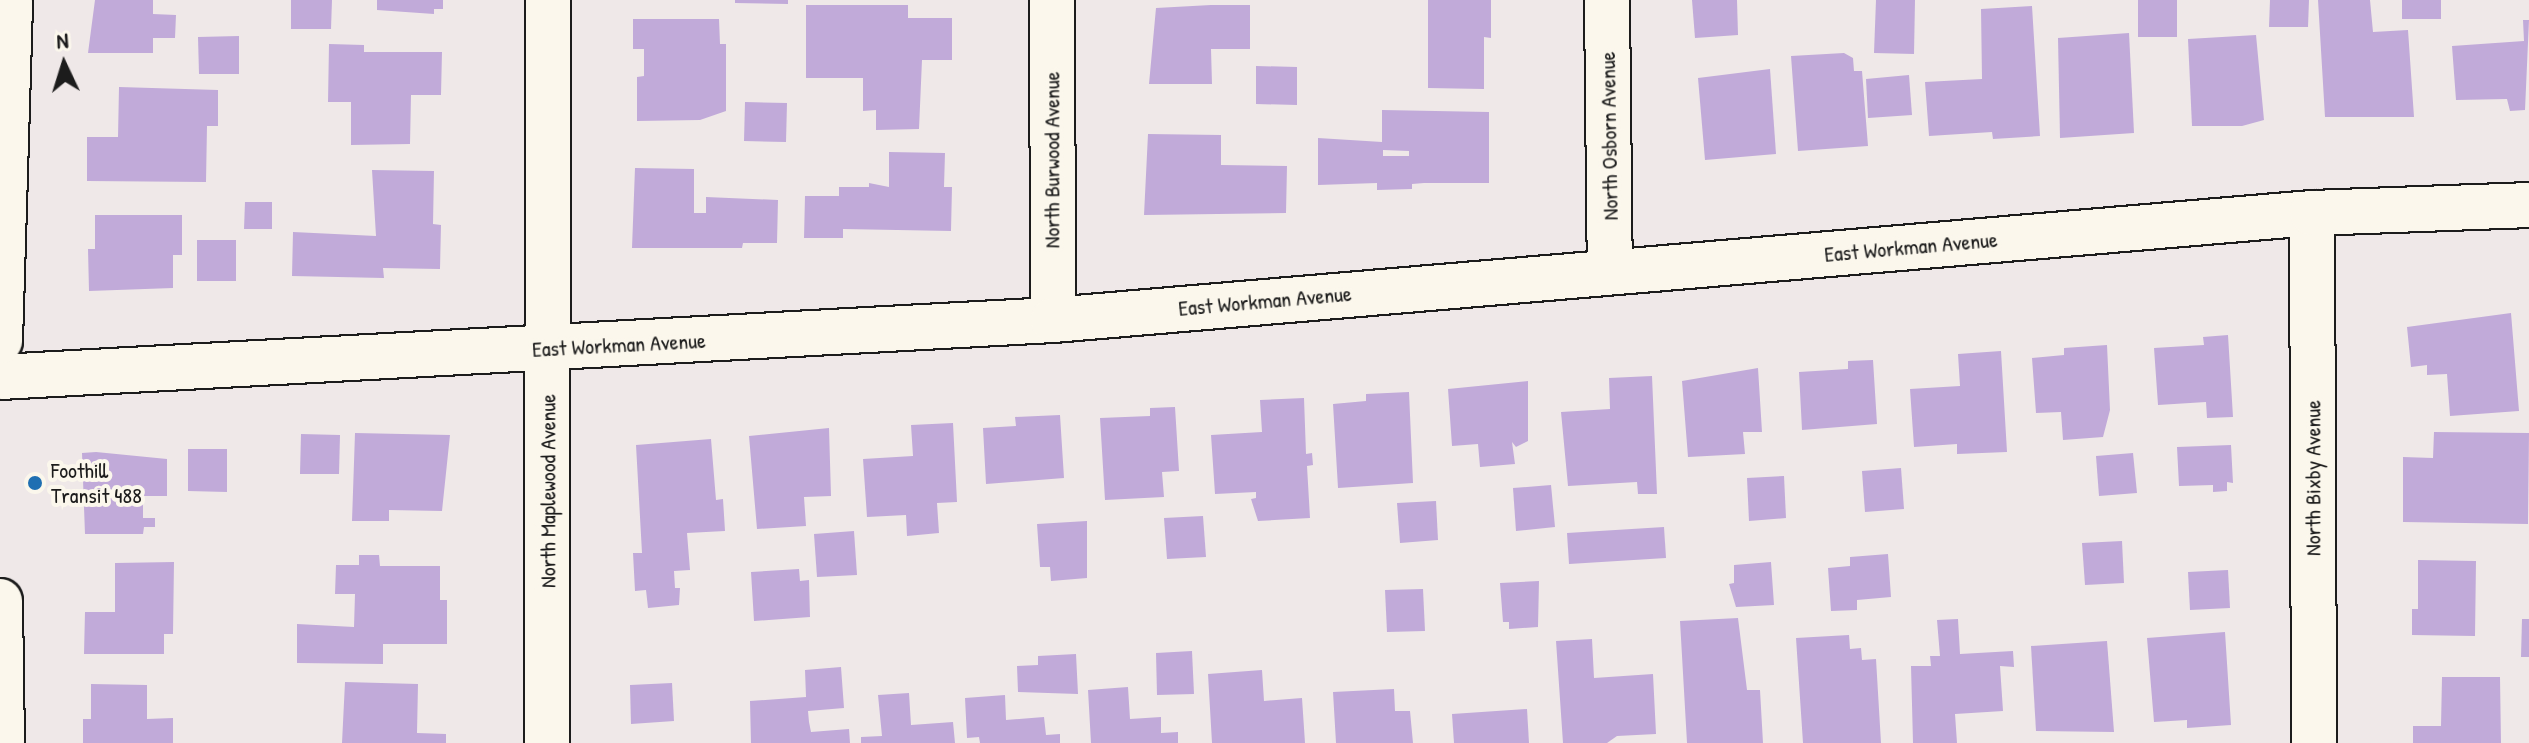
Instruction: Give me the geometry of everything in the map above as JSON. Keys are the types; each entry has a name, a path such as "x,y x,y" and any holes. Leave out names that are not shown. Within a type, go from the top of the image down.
{"street":[{"path":"0,341 10,0"},
{"name":"North Maplewood Avenue","path":"547,743 548,0"},
{"name":"North Burwood Avenue","path":"1052,0 1053,320"},
{"name":"North Osborn Avenue","path":"1607,0 1610,272"},
{"name":"East Workman Avenue","path":"0,377 549,350 1053,320 2312,213 2529,205"},
{"name":"North Bixby Avenue","path":"2312,213 2314,743"},
{"path":"0,601 2,743"}],"building":[{"path":"95,0 153,0 153,14 176,15 175,38 153,38 153,53 88,53"},
{"path":"291,0 332,0 331,29 291,29"},
{"path":"377,0 443,0 443,9 434,9 434,14 377,10"},
{"path":"735,0 788,0 788,4 735,3"},
{"path":"1428,0 1491,0 1491,38 1484,37 1484,89 1428,88"},
{"path":"1692,0 1737,0 1738,35 1695,38"},
{"path":"1876,0 1915,0 1914,54 1874,53"},
{"path":"2138,0 2177,0 2177,37 2138,37"},
{"path":"2270,0 2309,0 2308,27 2269,27"},
{"path":"2318,0 2370,0 2373,32 2408,30 2414,117 2325,117"},
{"path":"2402,0 2441,0 2441,19 2402,19"},
{"path":"806,5 908,5 908,18 952,18 952,60 922,60 919,129 876,130 876,110 863,111 863,78 806,78"},
{"path":"1250,5 1250,49 1211,49 1212,84 1149,84 1156,8"},
{"path":"2032,6 2040,136 1993,139 1992,132 1929,136 1925,82 1982,79 1981,9"},
{"path":"633,19 719,19 720,44 726,44 726,111 700,120 637,121 637,77 644,76 644,49 633,49"},
{"path":"2523,20 2529,20 2525,110 2510,111 2507,99 2456,100 2452,46 2524,41"},
{"path":"2129,33 2134,133 2060,138 2058,38"},
{"path":"2256,35 2264,120 2242,126 2192,126 2188,39"},
{"path":"239,36 239,74 199,74 198,37"},
{"path":"329,44 364,45 364,52 442,52 441,95 411,95 410,144 351,145 351,102 328,102"},
{"path":"1844,53 1853,58 1854,71 1862,71 1868,146 1798,151 1791,56"},
{"path":"1256,66 1297,67 1297,105 1256,104"},
{"path":"1770,69 1776,154 1705,160 1698,78"},
{"path":"1909,75 1912,115 1868,118 1866,79"},
{"path":"119,87 218,90 218,126 207,126 206,182 87,181 87,137 118,137"},
{"path":"745,102 787,103 786,142 744,141"},
{"path":"1382,110 1489,112 1489,183 1424,183 1412,184 1412,189 1377,190 1377,183 1318,185 1318,138 1382,142","holes":["1383,150 1409,151 1409,156 1383,156"]},
{"path":"1148,134 1221,135 1221,165 1287,166 1286,213 1144,215"},
{"path":"889,152 945,153 944,187 952,187 951,231 843,229 843,238 804,238 805,196 839,196 839,187 869,187 869,183 889,187"},
{"path":"635,168 694,169 694,213 706,213 706,197 778,200 777,243 743,243 742,248 632,248"},
{"path":"372,170 434,171 433,224 441,225 440,269 383,268 384,278 292,276 293,232 376,236"},
{"path":"245,202 272,202 272,229 244,229"},
{"path":"95,215 182,215 182,255 173,255 173,288 89,291 88,249 95,249"},
{"path":"197,240 236,240 236,281 197,281"},
{"path":"2511,313 2519,411 2450,416 2447,374 2427,375 2427,365 2411,367 2407,327"},
{"path":"2228,335 2233,417 2207,418 2206,402 2158,405 2154,348 2204,345 2203,337"},
{"path":"2107,345 2110,410 2103,437 2063,440 2061,412 2036,413 2032,358 2064,355 2064,348"},
{"path":"2001,351 2007,452 1957,454 1957,444 1914,447 1910,389 1960,386 1958,354"},
{"path":"1873,360 1877,424 1802,430 1799,372 1848,369 1848,361"},
{"path":"1758,368 1762,432 1743,432 1745,454 1688,457 1682,381"},
{"path":"1652,376 1657,494 1638,494 1637,482 1568,486 1561,412 1610,409 1609,378"},
{"path":"1528,381 1528,441 1516,447 1512,442 1515,464 1480,467 1478,444 1452,446 1448,389"},
{"path":"1409,392 1413,483 1338,488 1333,404 1366,401 1366,394"},
{"path":"1304,398 1306,454 1312,453 1313,465 1307,466 1310,518 1258,521 1251,499 1256,498 1256,492 1215,494 1211,435 1262,432 1260,400"},
{"path":"1175,407 1179,471 1162,472 1164,497 1105,500 1100,418 1150,416 1150,408"},
{"path":"1060,415 1064,478 986,484 983,428 1016,426 1015,417"},
{"path":"953,423 957,502 937,503 939,533 907,536 906,515 867,517 863,459 913,456 911,425"},
{"path":"829,428 831,496 804,497 806,526 757,529 749,436"},
{"path":"2434,432 2529,433 2528,524 2403,522 2403,457 2433,458"},
{"path":"355,433 450,435 442,511 389,510 389,521 352,521"},
{"path":"301,434 340,435 339,474 300,474"},
{"path":"711,439 716,500 723,499 725,531 687,533 690,570 674,571 675,588 680,588 679,605 648,608 646,590 635,591 633,553 642,553 636,445"},
{"path":"2231,445 2233,483 2227,482 2227,491 2213,492 2213,485 2179,486 2177,447"},
{"path":"188,449 227,449 227,492 188,491"},
{"path":"82,453 167,459 167,496 143,496 143,518 155,518 155,527 144,527 143,534 85,534"},
{"path":"2133,453 2137,493 2099,496 2096,456"},
{"path":"1901,468 1904,509 1865,512 1862,471"},
{"path":"1784,476 1786,518 1749,521 1747,478"},
{"path":"1551,485 1555,527 1516,531 1513,488"},
{"path":"1436,501 1438,540 1400,543 1397,503"},
{"path":"1203,516 1206,557 1167,559 1164,518"},
{"path":"1087,521 1087,578 1051,581 1050,567 1040,567 1037,524"},
{"path":"1664,527 1666,558 1569,564 1567,533"},
{"path":"854,531 857,575 817,577 814,534"},
{"path":"2122,541 2124,583 2085,585 2082,543"},
{"path":"1888,554 1891,597 1857,600 1857,610 1831,611 1828,568 1850,566 1850,557"},
{"path":"359,555 379,555 380,566 440,566 440,600 447,600 447,644 383,644 383,664 297,663 297,624 354,627 355,594 335,594 336,565 359,565"},
{"path":"2418,560 2476,561 2475,636 2412,635 2412,609 2418,609"},
{"path":"174,562 173,634 164,634 164,654 84,654 85,612 115,612 115,563"},
{"path":"1771,562 1774,605 1736,607 1729,584 1734,583 1734,565"},
{"path":"799,569 800,581 809,580 810,617 754,621 751,572"},
{"path":"2228,570 2230,608 2190,610 2188,572"},
{"path":"1539,581 1538,627 1509,629 1509,622 1503,622 1500,583"},
{"path":"1423,589 1425,631 1387,632 1385,590"},
{"path":"1738,618 1747,690 1760,690 1763,743 1687,743 1680,621"},
{"path":"1958,619 1960,654 2013,651 2014,667 2000,666 2003,711 1955,714 1957,743 1913,743 1911,666 1931,666 1930,656 1940,656 1937,620"},
{"path":"2522,619 2529,619 2529,657 2521,657"},
{"path":"2225,632 2231,725 2187,728 2187,720 2154,722 2147,638"},
{"path":"1849,635 1850,649 1861,648 1862,660 1876,659 1881,743 1803,743 1796,638"},
{"path":"1592,639 1594,678 1653,674 1656,734 1617,736 1607,743 1563,743 1556,641"},
{"path":"2107,641 2114,732 2036,731 2031,646"},
{"path":"1192,651 1194,694 1157,695 1156,653"},
{"path":"1076,654 1078,694 1018,692 1017,666 1038,665 1038,656"},
{"path":"841,667 844,708 808,711 809,722 811,732 849,729 850,743 751,743 750,701 806,697 805,670"},
{"path":"1262,670 1264,701 1302,698 1305,743 1212,743 1208,674"},
{"path":"2442,677 2500,677 2501,743 2413,743 2413,726 2441,726"},
{"path":"345,682 418,684 417,733 446,734 446,743 342,743"},
{"path":"672,683 674,721 631,724 630,685"},
{"path":"91,684 147,685 147,719 173,718 173,743 83,743 83,719 91,719"},
{"path":"1128,687 1130,719 1161,717 1161,733 1178,732 1178,743 1091,743 1088,690"},
{"path":"1394,689 1395,711 1410,711 1413,743 1336,743 1333,692"},
{"path":"909,693 911,725 953,722 955,743 861,743 861,737 882,736 878,695"},
{"path":"1005,695 1006,720 1044,717 1046,735 1060,734 1060,743 980,743 979,737 967,738 965,698"},
{"path":"1527,709 1529,743 1454,743 1452,714"}],"place":[{"name":"Foothill Transit 488","path":"35,483"}]}
